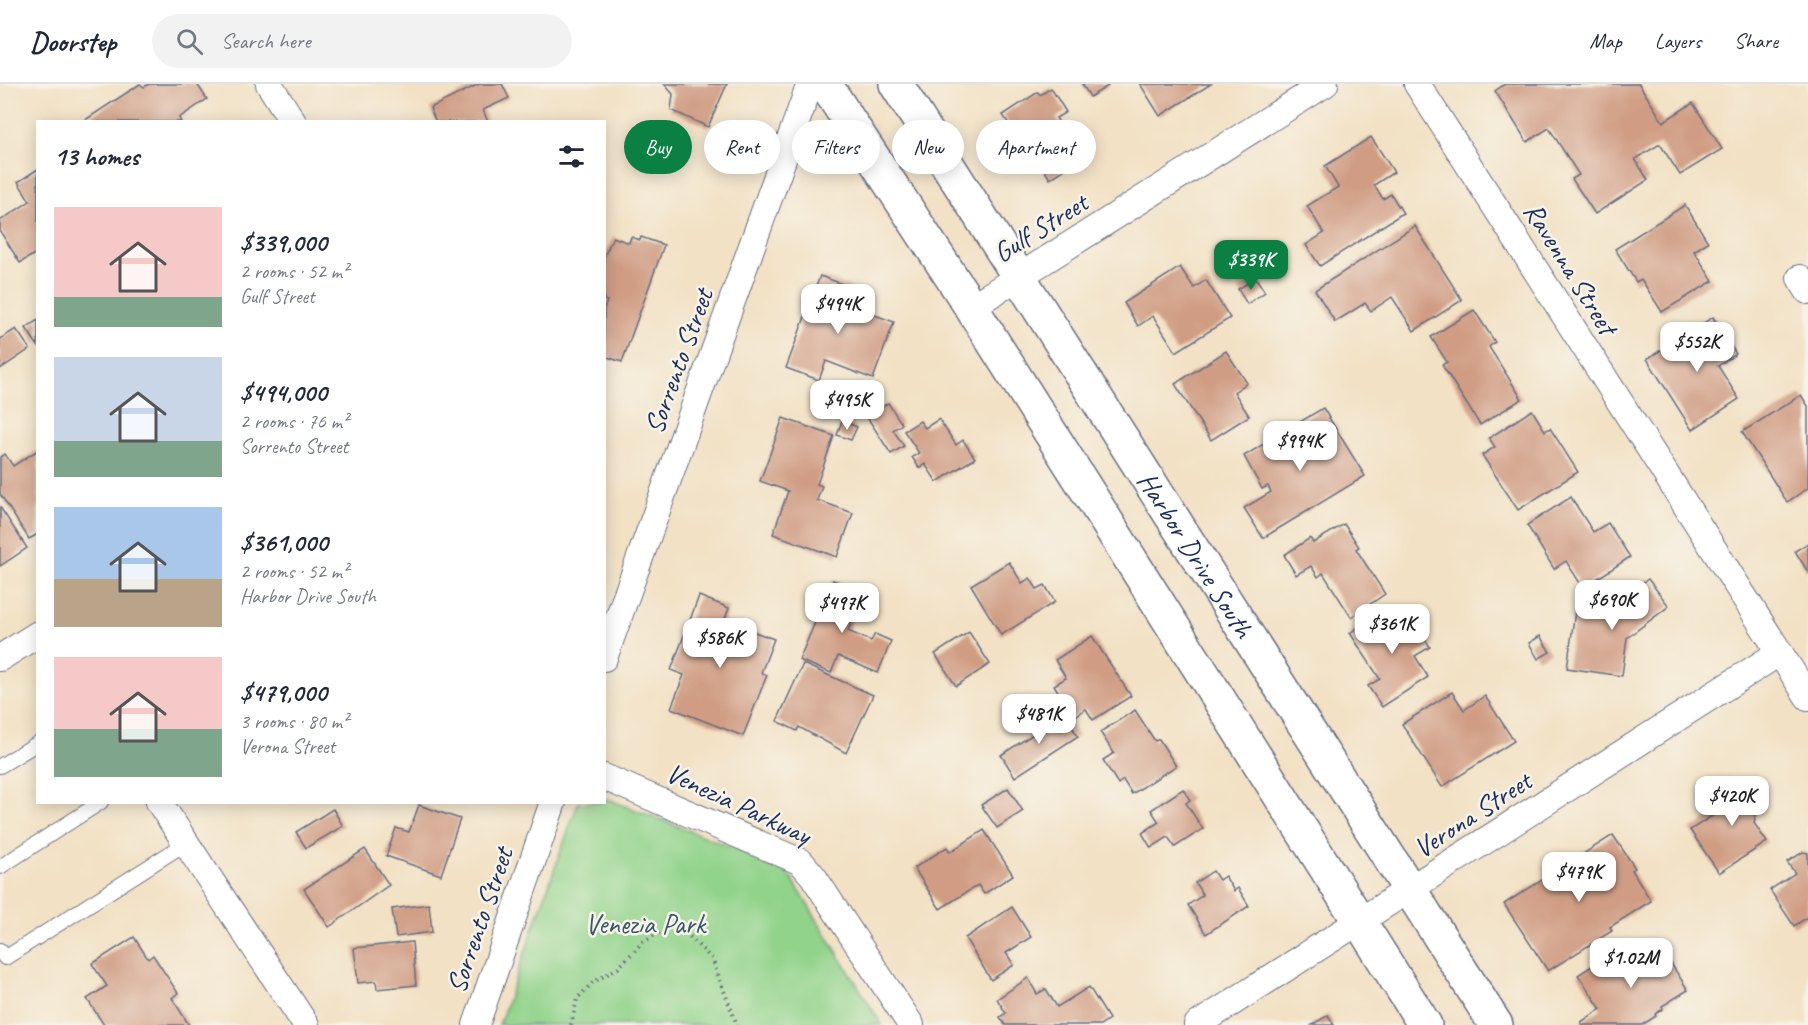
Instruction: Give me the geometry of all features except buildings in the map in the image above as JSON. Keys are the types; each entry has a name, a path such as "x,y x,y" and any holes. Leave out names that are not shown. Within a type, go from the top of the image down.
{"street":[{"path":"269,84 292,120"},
{"name":"Sorrento Street","path":"606,652 810,84"},
{"name":"Harbor Drive South","path":"825,84 970,307 1425,1025"},
{"name":"Harbor Drive South","path":"896,84 1496,1025"},
{"name":"Ravenna Street","path":"1417,84 1808,698"},
{"name":"Gulf Street","path":"970,307 1019,278 1319,85"},
{"path":"0,658 36,635"},
{"name":"Verona Street","path":"1197,1025 1779,653"},
{"name":"Venezia Parkway","path":"606,778 801,862 813,876 911,1025"},
{"path":"160,804 306,1025"},
{"name":"Sorrento Street","path":"476,1025 552,804"}],"lane":[{"path":"0,766 36,744"},
{"path":"0,867 98,804"},
{"path":"2,954 186,843"}],"path":[{"path":"571,1025 577,999 592,983 618,968 643,942 667,928 683,930 712,959 737,1025"}],"green space":[{"name":"Venezia Park","path":"606,798 780,866 792,879 882,1025 499,1025 578,804 606,804"}]}
